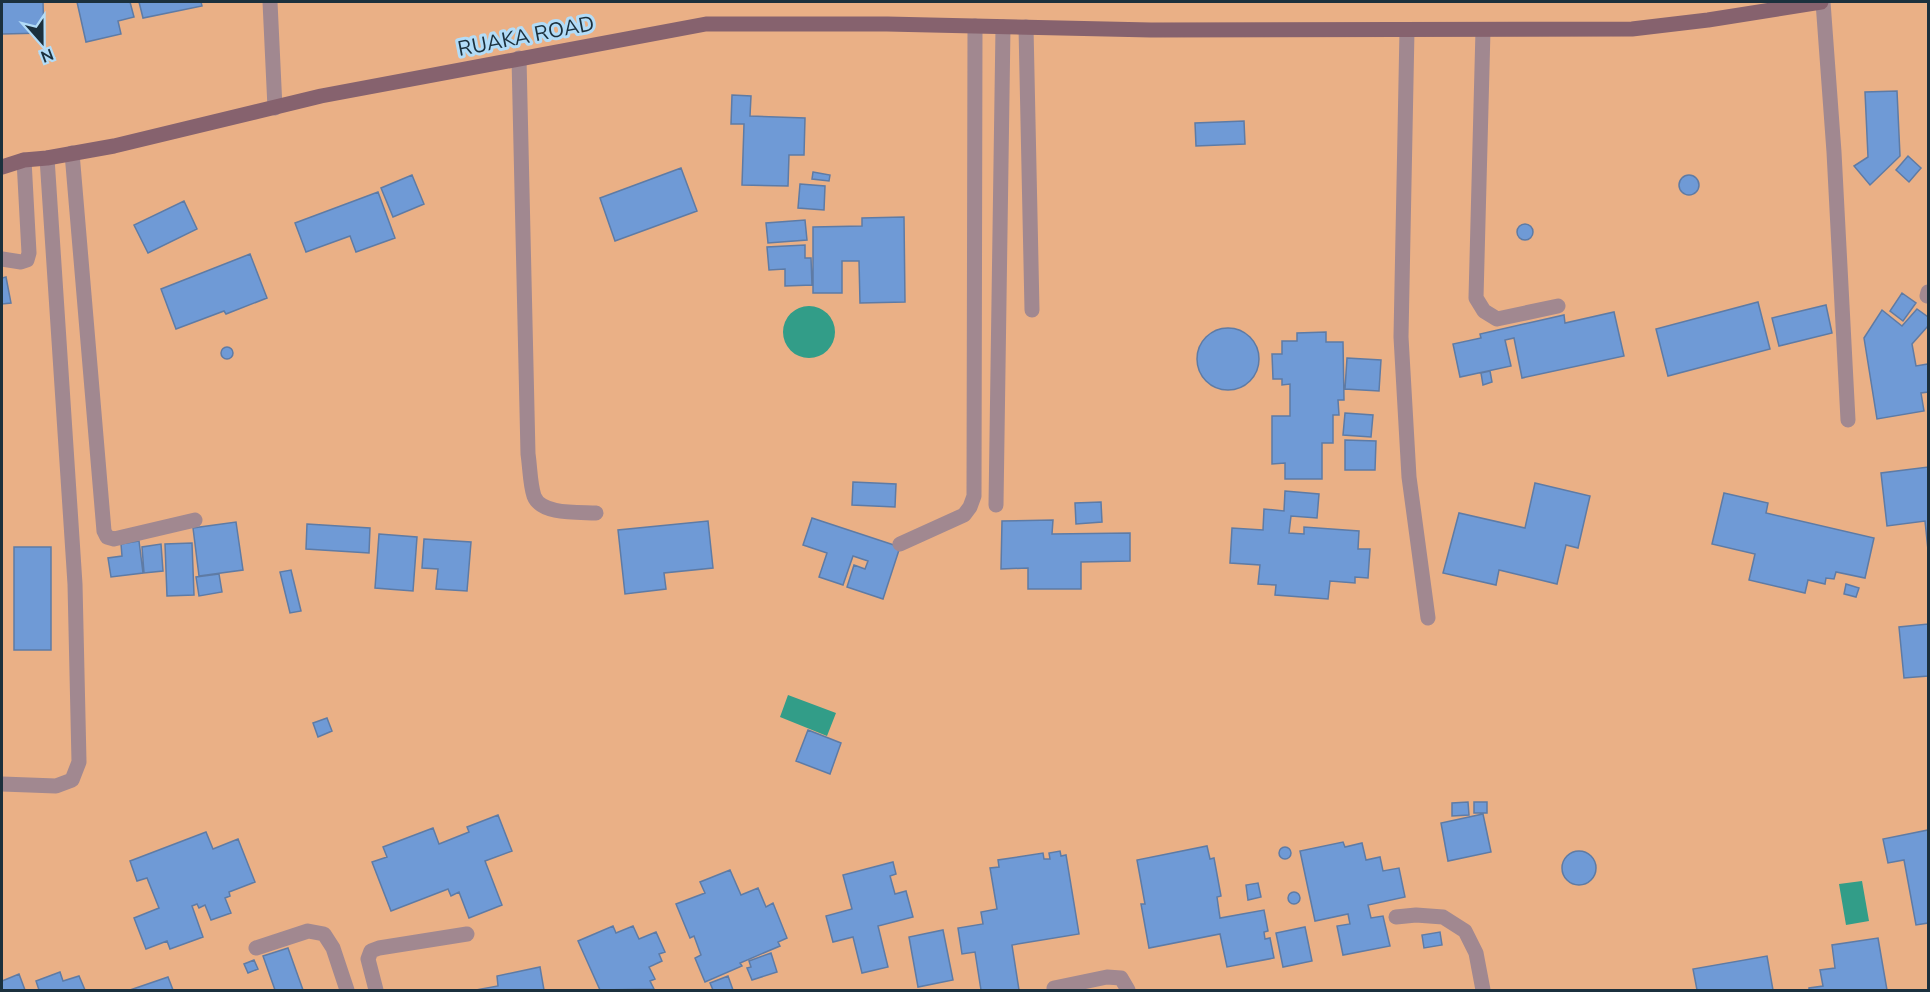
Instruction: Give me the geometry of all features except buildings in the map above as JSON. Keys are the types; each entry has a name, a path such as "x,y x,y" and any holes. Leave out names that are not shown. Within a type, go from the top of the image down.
{"street":[{"name":"RUAKA ROAD","path":"2,167 24,160 114,146 321,96 706,24 1151,30 1632,29 1822,2"}],"lane":[{"path":"270,2 275,108"},
{"path":"1822,2 1834,152 1848,420"},
{"path":"900,544 964,515 974,496 975,26"},
{"path":"996,505 1003,27"},
{"path":"1026,27 1032,310"},
{"path":"1407,30 1401,337 1409,477 1428,618"},
{"path":"1483,30 1476,298 1484,311 1497,319 1558,306"},
{"path":"519,58 528,454 535,498 544,507 555,511 596,513"},
{"path":"72,153 104,531 107,537 114,539 195,520"},
{"path":"2,784 56,786 72,780 79,762 74,573 47,158"},
{"path":"2,259 21,262 27,260 29,253 24,160"},
{"path":"1396,917 1416,915 1443,917 1465,931 1476,952 1483,990"},
{"path":"256,948 308,931 324,934 333,948 347,990"},
{"path":"376,990 368,959 371,951 467,934"},
{"path":"1054,988 1107,977 1121,978 1128,990"}],"shaded area":[{"path":"2,2 1928,2 1928,990 2,990"},
{"path":"804,306 814,306 824,310 831,317 835,332 831,347 824,354 814,358 804,358 794,354 787,347 783,337 783,327 787,317 794,310"},
{"path":"788,695 836,713 827,736 780,717"},
{"path":"1862,881 1869,921 1846,925 1839,884"}]}
